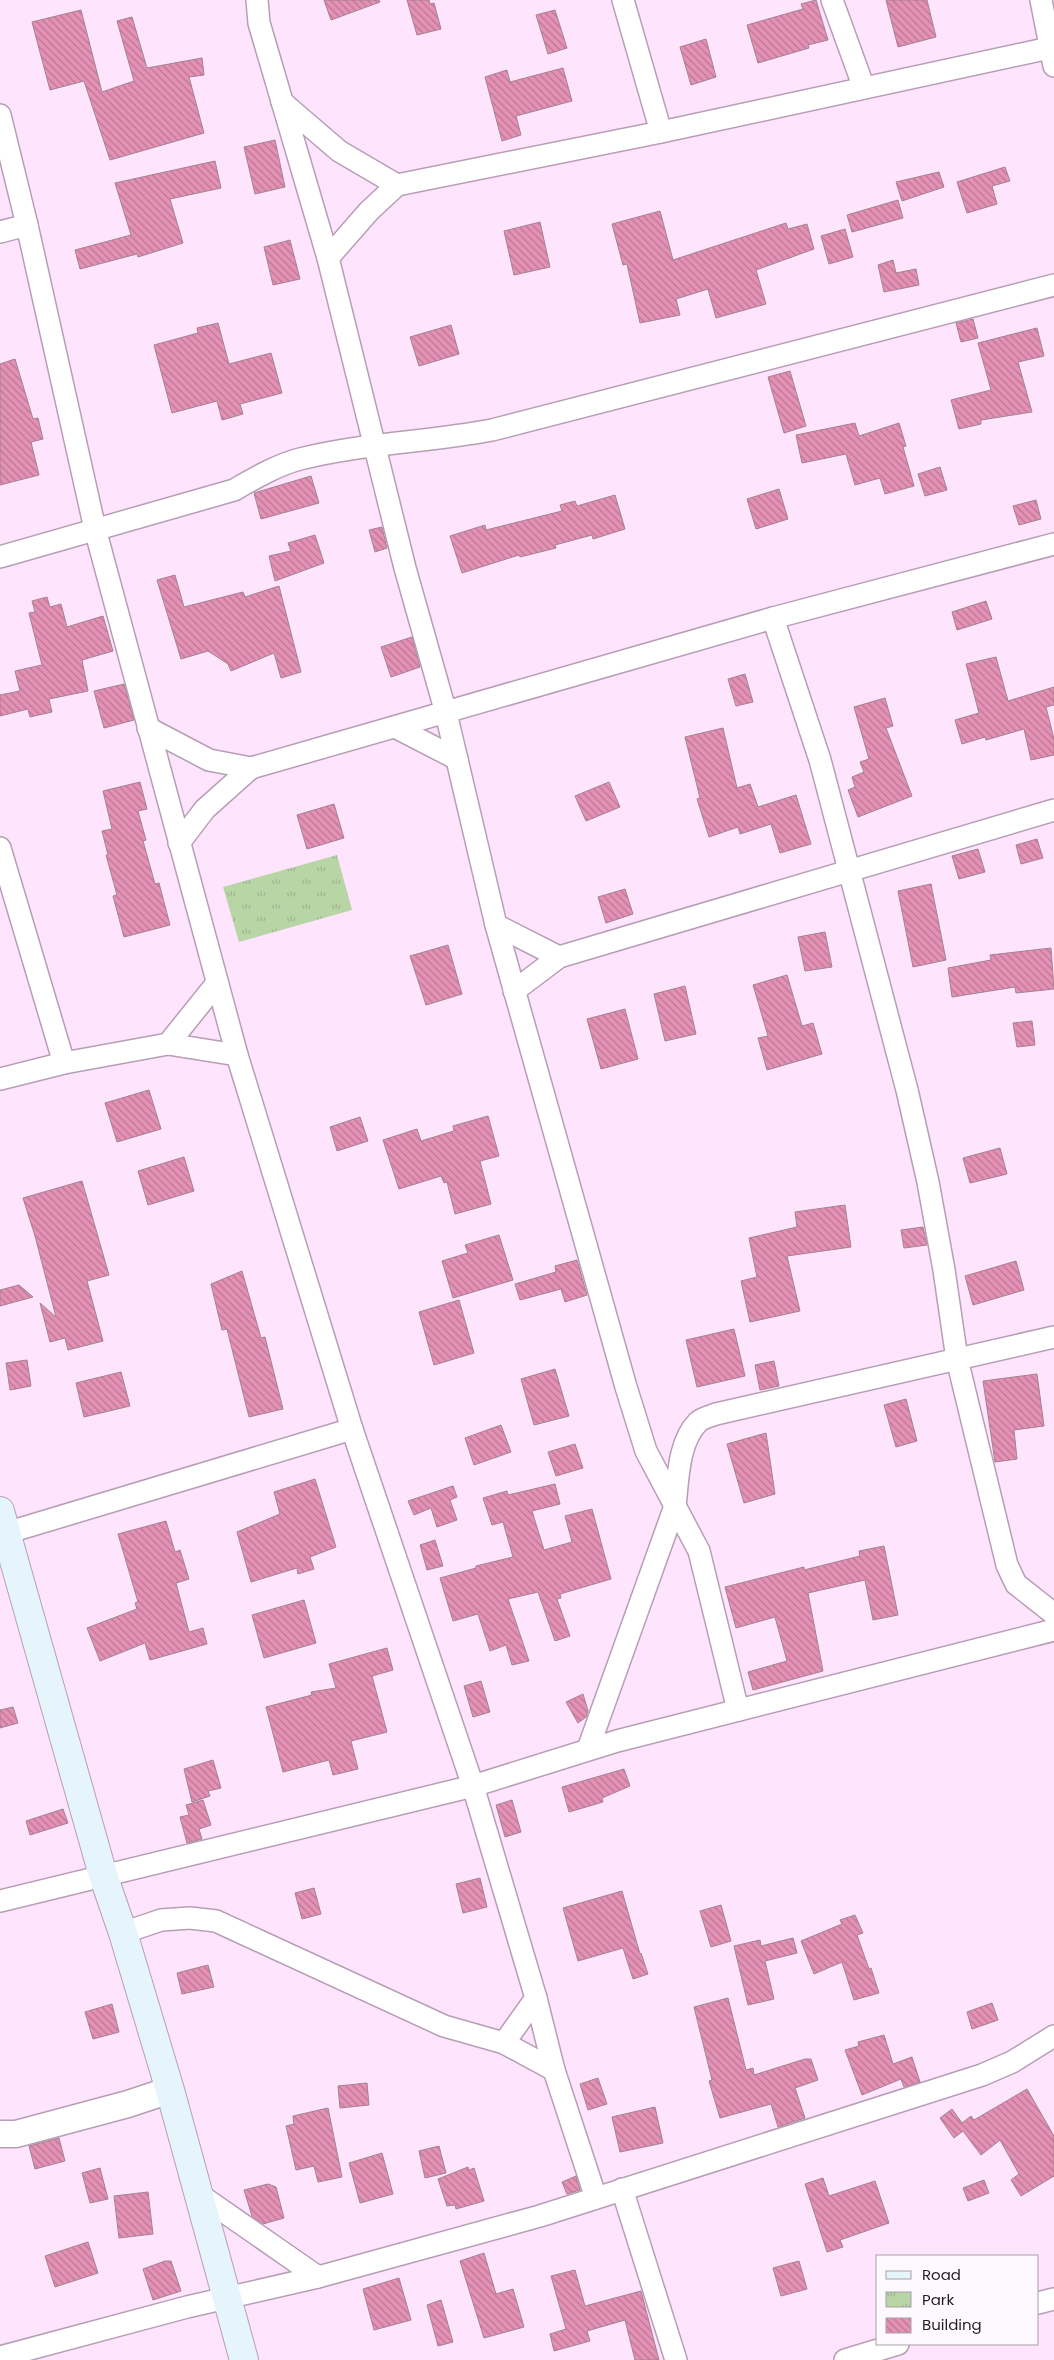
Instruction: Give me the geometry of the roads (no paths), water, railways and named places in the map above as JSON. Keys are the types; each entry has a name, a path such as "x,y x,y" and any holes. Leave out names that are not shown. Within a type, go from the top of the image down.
{"main road":[{"path":"5,1541 103,1875 123,1933 170,2090 244,2360"}],"street":[{"path":"257,0 259,23 328,258 405,568 446,713 496,925 514,991 646,1452 699,1551 738,1710"},
{"path":"623,0 661,132"},
{"path":"832,0 864,88"},
{"path":"328,258 369,211 397,185 661,132 864,88 1053,54 1041,0"},
{"path":"281,101 339,151 397,185"},
{"path":"0,115 27,225 95,529 237,1056 352,1429 473,1786 536,1998 554,2070 596,2198"},
{"path":"0,232 27,225"},
{"path":"0,557 234,490 263,473 299,460 375,446 456,437 492,430 1054,285"},
{"path":"179,843 205,809 251,768 773,618 1054,544"},
{"path":"773,618 820,760 848,873 907,1090 928,1182 944,1270 957,1359 1007,1565 1016,1584 1054,1614"},
{"path":"395,727 457,760"},
{"path":"148,728 209,760 251,768"},
{"path":"514,991 559,957 848,873 1054,810"},
{"path":"0,848 64,1063"},
{"path":"496,925 559,957"},
{"path":"168,1044 218,983"},
{"path":"0,1079 64,1063 168,1044 237,1056"},
{"path":"588,1749 675,1506 679,1466 688,1439 699,1421 716,1414 1054,1337"},
{"path":"5,1541 352,1429"},
{"path":"0,1901 473,1786 588,1749 1054,1630"},
{"path":"123,1933 161,1920 190,1918 216,1921 444,2026 504,2042 554,2070"},
{"path":"504,2042 536,1998"},
{"path":"0,2356 187,2307 318,2277 540,2216 982,2075 1012,2062 1054,2036"},
{"path":"0,2134 16,2134 128,2104 170,2090"},
{"path":"622,2189 676,2360"},
{"path":"197,2193 318,2277"},
{"path":"1039,2304 1054,2299"},
{"path":"845,2360 895,2345"}]}
